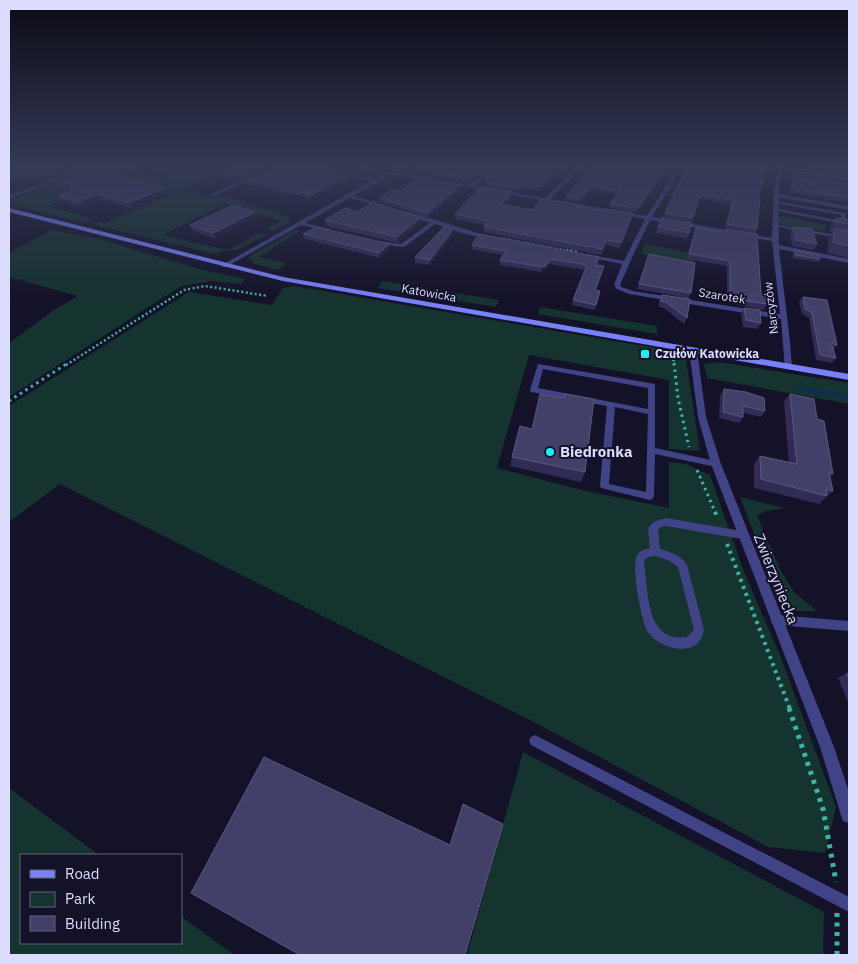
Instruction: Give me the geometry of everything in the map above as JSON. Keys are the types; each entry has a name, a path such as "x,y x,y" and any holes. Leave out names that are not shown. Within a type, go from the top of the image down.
{"main road":[{"name":"Katowicka","path":"9,210 224,266 389,299 849,377"}],"street":[{"path":"224,266 325,209"},
{"path":"596,209 849,260"},
{"name":"Szarotek","path":"653,209 617,285 626,292 784,317"},
{"name":"Narcyzów","path":"775,210 774,244 784,317 788,367"},
{"path":"401,212 464,232 494,238"},
{"path":"367,240 402,246 434,222"},
{"path":"300,223 332,231"},
{"path":"583,254 626,263"},
{"name":"Zwierzyniecka","path":"693,350 702,417 716,464 742,535 827,747 849,815"}],"lane":[{"path":"792,213 793,209"},
{"path":"775,210 843,223 844,214 816,209"},
{"path":"774,225 849,240"},
{"path":"611,404 604,486 650,496 652,412 652,386 540,366 534,390 611,404 652,412"},
{"path":"651,450 716,464"},
{"path":"655,552 652,533 655,526 662,522 742,535"},
{"path":"655,552 671,556 682,565 699,630 697,636 686,643 678,644 662,638 650,625 639,564 641,557 647,553 655,552"},
{"path":"776,620 849,626"},
{"path":"535,741 843,902"}],"path":[{"path":"494,238 583,254"},
{"path":"9,401 184,290 205,286 268,296"},
{"path":"673,347 678,398 693,459 723,532 802,741 828,824 843,902 837,955"}],"green space":[{"path":"29,209 58,209 93,219 85,223"},
{"path":"137,209 215,209 162,235 227,250 260,233 267,235 237,250 221,251 215,254 92,224 98,221 105,223"},
{"path":"241,209 266,209 291,217 286,219 291,221 273,231 266,229 280,221"},
{"path":"779,217 826,225 826,231 783,225 779,223"},
{"path":"52,230 103,240 195,268 245,279 241,284 212,281 181,286 9,397 9,343 54,310 78,296 9,277 9,253"},
{"path":"295,230 300,231 259,257 286,263 278,270 255,264 248,257"},
{"path":"645,244 695,254 694,264 641,254"},
{"path":"382,281 499,300 496,307 378,288"},
{"path":"294,286 685,353 700,451 669,449 669,380 529,355 497,468 582,490 669,508 669,462 686,464 710,475 744,572 780,655 836,807 825,853 768,847 532,721 60,484 9,522 9,406 189,292 272,305 283,288"},
{"path":"540,307 657,326 657,334 538,314"},
{"path":"719,362 849,383 849,404 707,378 704,364"},
{"path":"740,497 784,508 766,511 757,516 781,571 794,592 817,611 790,611 780,602"},
{"path":"523,752 824,912 823,955 467,955"},
{"path":"9,788 98,854 20,854 20,944 182,944 182,917 234,955 9,955"}],"building":[{"path":"224,209 246,209 255,212 213,233 190,225"},
{"path":"343,209 358,212 362,209 395,209 421,217 397,237 325,220"},
{"path":"415,209 433,209 428,213"},
{"path":"460,209 592,209 604,211 606,209 633,213 621,243 606,240 602,249 484,227 489,221 455,214"},
{"path":"667,209 696,209 693,218 665,213"},
{"path":"731,209 759,209 757,229 727,224"},
{"path":"662,218 692,223 689,233 658,227"},
{"path":"836,218 849,220 849,224 835,222"},
{"path":"445,226 452,231 430,260 415,257"},
{"path":"316,227 390,244 379,253 303,234"},
{"path":"793,227 812,229 817,244 796,240"},
{"path":"696,228 725,233 726,229 757,234 761,294 766,295 767,304 740,300 740,296 730,295 730,261 689,254"},
{"path":"835,228 849,231 849,246 833,242"},
{"path":"479,234 599,257 596,265 604,266 595,290 600,291 596,305 573,300 587,265 550,259 546,266 542,267 500,260 506,251 472,245"},
{"path":"795,251 819,255 820,259 795,255"},
{"path":"649,254 695,263 691,293 639,284"},
{"path":"662,295 690,299 687,318 666,302 661,301"},
{"path":"803,297 827,300 837,345 831,343 836,358 820,355 812,313 805,309"},
{"path":"744,308 760,310 761,323 746,320"},
{"path":"724,389 746,392 764,398 765,411 743,406 743,417 723,412"},
{"name":"Biedronka","path":"540,394 564,398 565,394 594,399 585,472 512,457 520,426 532,429"},
{"path":"790,394 814,399 817,419 824,421 833,474 829,473 833,491 826,489 827,496 761,479 760,456 797,464"},
{"path":"264,757 450,845 463,804 503,824 465,955 300,955 191,893"}],"waterway":[{"path":"797,388 849,397"}],"place":[{"name":"Czułów Katowicka","path":"645,354"},
{"name":"Biedronka","path":"550,452"}]}
